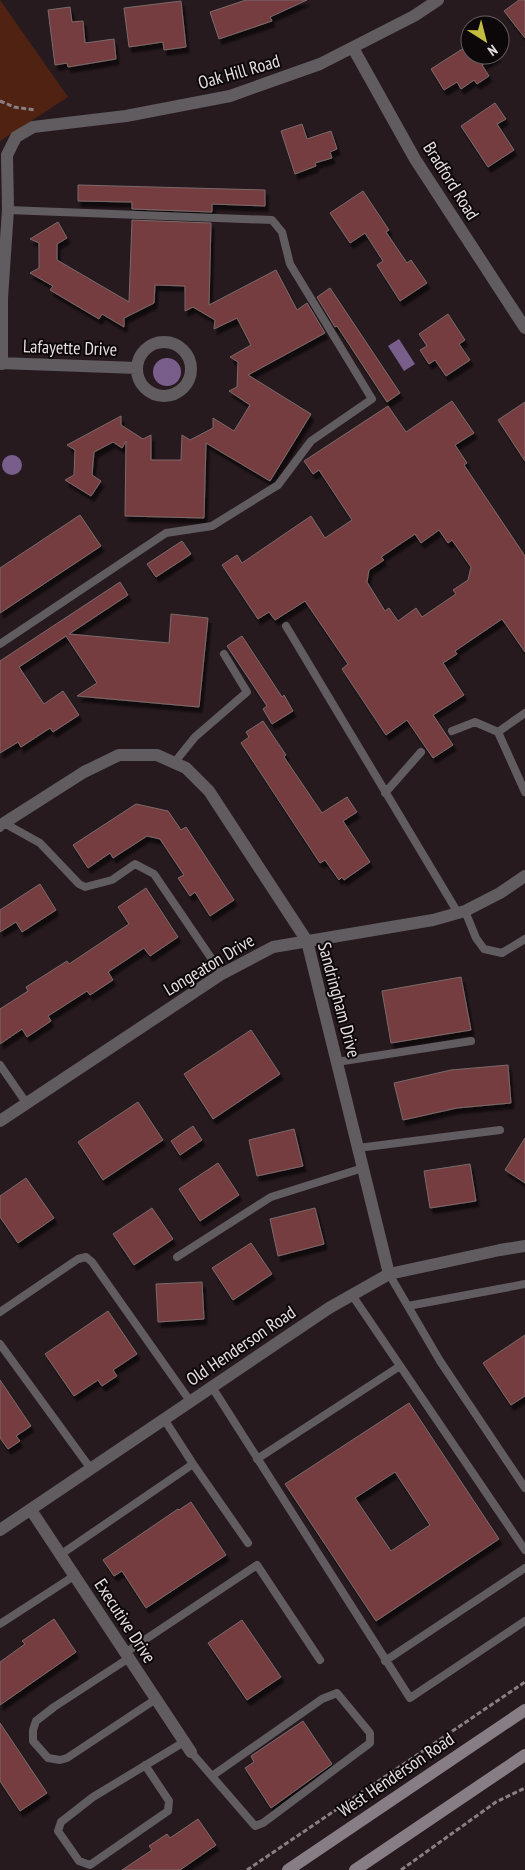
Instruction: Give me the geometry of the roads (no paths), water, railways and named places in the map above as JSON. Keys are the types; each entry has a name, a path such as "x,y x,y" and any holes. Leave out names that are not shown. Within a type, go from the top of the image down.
{"main road":[{"name":"West Henderson Road","path":"288,1870 525,1710"},
{"path":"355,1870 525,1756"}],"street":[{"name":"Oak Hill Road","path":"33,127 126,116 230,96 284,78 353,48 414,16 438,0"},
{"name":"Bradford Road","path":"353,48 415,159 525,328"},
{"name":"Lafayette Drive","path":"33,127 16,137 7,155 8,210 1,298 1,364 137,368"},
{"name":"Lafayette Drive","path":"158,342 167,342 175,344 188,356 191,373 182,388 166,396 149,391 138,377 137,368 139,359 150,346 158,342"},
{"name":"Sandringham Drive","path":"2,826 84,772 119,755 158,755 186,768 209,791 307,941 389,1274"},
{"name":"Longeaton Drive","path":"0,1121 222,974 273,947 433,920 461,912 500,893 525,876"},
{"name":"Old Henderson Road","path":"0,1530 329,1308 389,1274 525,1246"},
{"name":"Executive Drive","path":"30,1510 187,1747"}],"lane":[{"path":"0,644 166,533 212,526 278,485 312,441 372,399 290,264 282,232 272,220 8,210"},
{"path":"286,626 385,793 484,949 502,953 525,939"},
{"path":"174,763 195,737 247,692 224,654"},
{"path":"498,732 525,713"},
{"path":"452,731 475,722 498,732 525,792"},
{"path":"385,793 421,752"},
{"path":"2,826 40,843 79,884 85,887 112,880 135,864 154,874 222,974"},
{"path":"337,1062 471,1041"},
{"path":"0,1065 27,1104"},
{"path":"358,1148 500,1130"},
{"path":"177,1257 271,1197 363,1168"},
{"path":"0,1312 78,1258 86,1257 92,1262 190,1401"},
{"path":"389,1274 440,1361 525,1488"},
{"path":"408,1306 525,1284"},
{"path":"352,1295 525,1550"},
{"path":"0,1344 91,1469"},
{"path":"257,1459 400,1366"},
{"path":"212,1387 410,1698 525,1620"},
{"path":"164,1419 248,1544"},
{"path":"60,1555 193,1464"},
{"path":"156,1700 67,1758 60,1760 48,1758 34,1742 33,1730 36,1721 257,1565 320,1660"},
{"path":"385,1661 525,1568"},
{"path":"0,1624 74,1576"},
{"path":"145,1765 168,1801 168,1811 90,1865 78,1861 58,1832 61,1822 93,1797 145,1765 187,1747 255,1826 263,1823 370,1743 370,1734 336,1693 322,1699 212,1776"}]}
